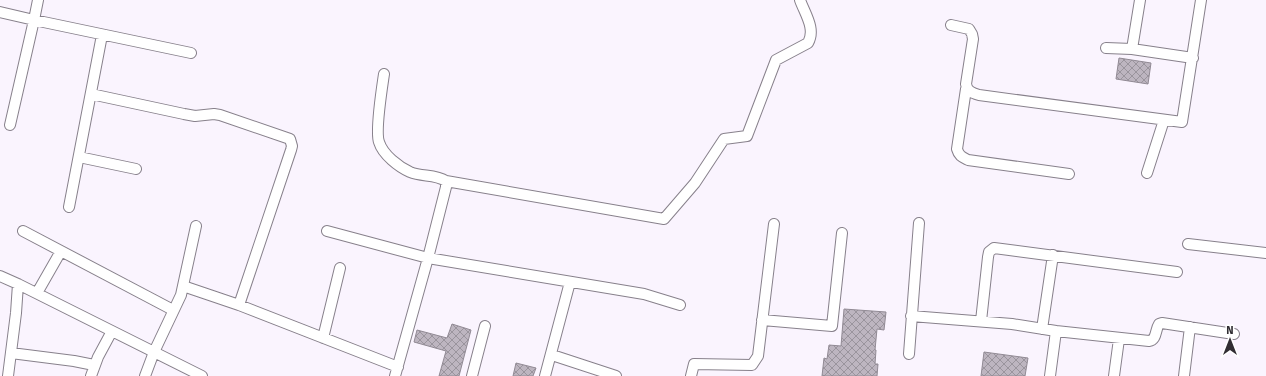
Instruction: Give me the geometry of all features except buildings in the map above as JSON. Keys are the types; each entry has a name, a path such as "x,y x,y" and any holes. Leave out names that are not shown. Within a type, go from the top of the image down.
{"street":[{"path":"10,125 38,0"},
{"path":"384,74 378,131 379,142 385,152 398,165 411,172 440,177 446,181 664,219 695,183 724,139 747,136 776,60 808,43 810,39 811,27 800,0"},
{"path":"1132,48 1140,0"},
{"path":"966,88 972,93 979,95 1182,122 1201,0"},
{"path":"0,12 191,53"},
{"path":"951,26 969,29 973,39 957,149 958,154 968,160 1069,174"},
{"path":"69,207 102,35"},
{"path":"1106,48 1132,48 1193,58"},
{"path":"91,94 195,116 214,114 290,139 292,146 291,150 239,305"},
{"path":"1147,173 1164,120"},
{"path":"79,157 136,169"},
{"path":"183,286 239,305 323,338 396,371 428,258 446,187 446,181"},
{"path":"909,354 919,223"},
{"path":"691,376 694,364 752,365 758,356 774,224"},
{"path":"145,376 183,286 196,226"},
{"path":"327,231 428,258 644,294 680,305"},
{"path":"23,232 174,310"},
{"path":"762,320 832,326 842,233"},
{"path":"1188,244 1266,253"},
{"path":"981,321 988,257 991,249 998,248 1176,272"},
{"path":"37,293 60,251"},
{"path":"1042,329 1052,255"},
{"path":"323,338 340,268"},
{"path":"0,276 202,376"},
{"path":"545,376 552,355 570,282"},
{"path":"8,376 18,284"},
{"path":"911,316 981,321 1119,339 1152,341 1157,326 1162,323 1234,334"},
{"path":"472,376 485,326"},
{"path":"1184,376 1190,327"},
{"path":"91,376 94,365 112,331"},
{"path":"1050,376 1056,331"},
{"path":"1114,376 1119,339"},
{"path":"11,353 94,365"},
{"path":"552,355 616,376"}]}
